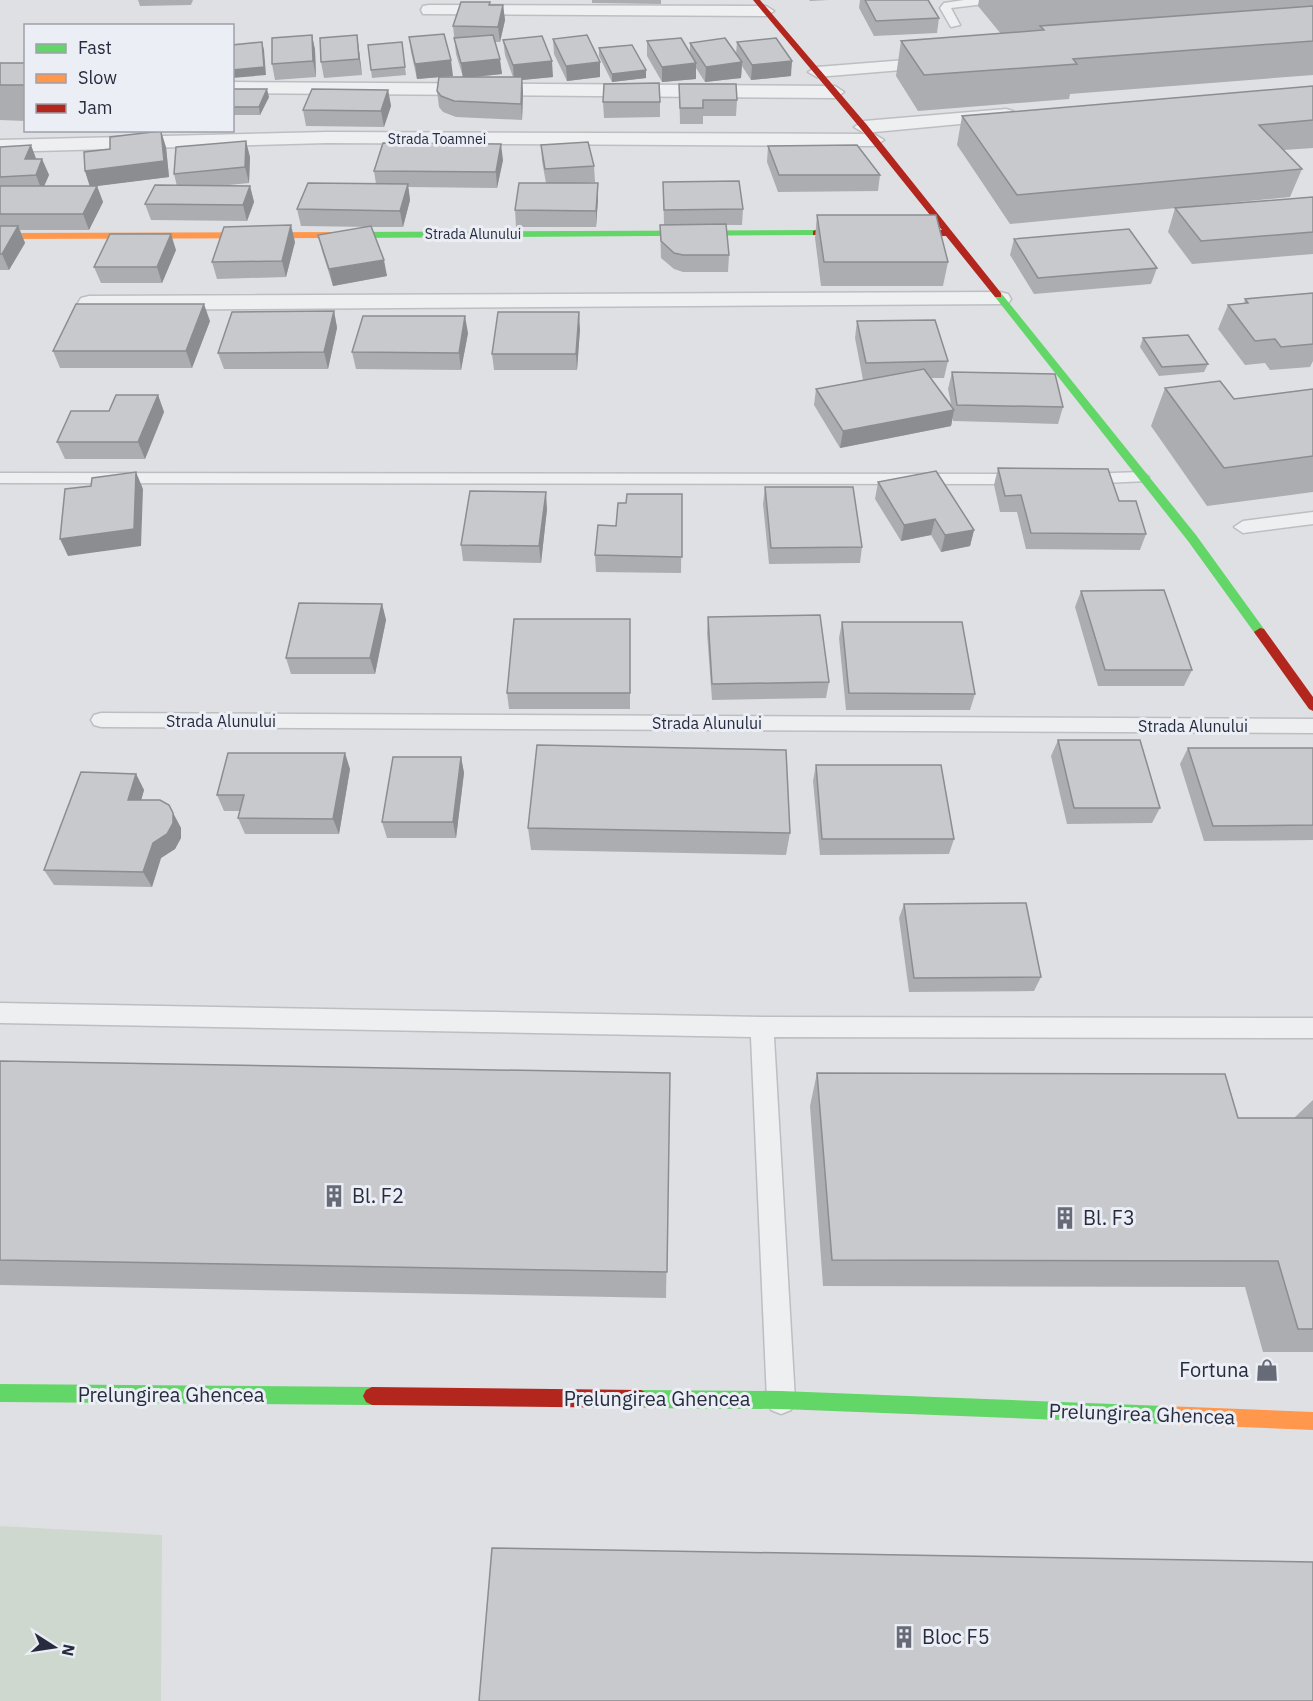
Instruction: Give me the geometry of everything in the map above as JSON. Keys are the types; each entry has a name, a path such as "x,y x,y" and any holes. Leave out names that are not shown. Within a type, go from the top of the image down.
{"street":[{"path":"429,10 761,6 835,92 1192,538 1313,706"},
{"path":"817,72 956,61"},
{"path":"234,87 835,92"},
{"name":"Strada Toamnei","path":"0,146 134,140 869,134 1019,114"},
{"name":"Strada Alunului","path":"0,236 946,232"},
{"path":"89,303 1000,299"},
{"name":"Prelungirea Ghencea","path":"0,1393 781,1400 1313,1421"}],"lane":[{"path":"955,25 947,14 945,8 948,5 993,0"},
{"path":"1066,479 1141,477"},
{"path":"0,478 1042,479"},
{"path":"1243,527 1313,518"},
{"name":"Strada Alunului","path":"100,720 1313,726"},
{"path":"0,1013 762,1028 1313,1028"},
{"path":"762,1028 781,1400"}],"shaded area":[{"path":"0,1526 162,1535 161,1701 0,1701"}],"building":[{"path":"865,0 928,0 939,18 876,21"},
{"path":"461,2 490,2 489,5 503,5 498,27 453,26"},
{"path":"1313,6 1313,41 1073,59 1077,64 924,75 901,41 1044,30 1040,26"},
{"path":"444,34 451,60 415,64 409,37"},
{"path":"312,35 313,61 272,64 272,38"},
{"path":"357,35 359,59 321,62 320,38"},
{"path":"493,35 500,59 461,63 454,38"},
{"path":"587,35 600,62 566,66 553,39"},
{"path":"542,36 552,61 513,65 503,40"},
{"path":"681,38 696,63 662,67 647,41"},
{"path":"725,38 742,62 706,67 690,43"},
{"path":"776,38 792,61 752,65 737,42"},
{"path":"262,42 264,67 234,70 234,45"},
{"path":"402,42 405,67 371,70 368,45"},
{"path":"632,45 646,70 612,74 599,48"},
{"path":"0,63 24,63 24,85 0,85"},
{"path":"439,77 522,77 521,104 454,101 441,96 437,91"},
{"path":"659,83 660,102 603,102 604,84"},
{"path":"679,84 736,84 737,100 703,100 703,108 680,108"},
{"path":"1313,86 1313,120 1259,125 1302,169 1017,195 962,116"},
{"path":"234,89 267,89 259,107 234,107"},
{"path":"312,89 388,90 381,111 303,110"},
{"path":"161,132 164,161 85,171 84,152 110,149 110,137"},
{"path":"246,141 245,167 174,174 176,147"},
{"path":"588,142 594,166 545,169 541,145"},
{"path":"383,143 501,144 496,172 374,171"},
{"path":"31,145 25,159 42,159 36,175 0,177 0,147"},
{"path":"857,145 880,175 779,175 768,146"},
{"path":"739,181 743,209 664,210 663,182"},
{"path":"308,183 408,184 400,211 297,209"},
{"path":"519,183 598,183 596,211 515,210"},
{"path":"155,185 250,186 243,205 145,204"},
{"path":"0,186 97,186 83,214 0,214"},
{"path":"1313,197 1313,232 1201,241 1175,208"},
{"path":"817,215 936,215 948,262 824,262"},
{"path":"726,224 729,255 683,255 674,253 661,241 660,225"},
{"path":"291,225 282,261 212,262 224,227"},
{"path":"0,226 18,226 2,254 0,254"},
{"path":"371,226 384,260 329,269 318,235"},
{"path":"1129,229 1157,268 1038,278 1014,239"},
{"path":"110,234 171,234 157,267 94,267"},
{"path":"1313,293 1313,344 1281,347 1275,339 1255,341 1228,305 1248,303 1245,299"},
{"path":"76,304 204,304 186,351 53,351"},
{"path":"334,311 324,352 218,353 232,312"},
{"path":"498,312 579,312 576,354 492,354"},
{"path":"363,316 465,316 459,353 352,352"},
{"path":"935,320 948,361 866,363 857,321"},
{"path":"1188,335 1208,364 1162,367 1143,338"},
{"path":"924,369 954,410 843,431 816,389"},
{"path":"952,372 1055,374 1063,407 957,405"},
{"path":"1220,381 1234,399 1313,389 1313,456 1224,468 1165,388"},
{"path":"116,395 158,395 138,442 57,442 71,411 109,411"},
{"path":"998,468 1108,469 1119,501 1136,501 1146,534 1031,533 1021,495 1005,496"},
{"path":"936,471 974,530 945,535 935,519 904,525 878,482"},
{"path":"136,472 134,529 60,539 65,489 91,486 92,478"},
{"path":"765,487 853,487 862,547 771,548"},
{"path":"470,491 546,492 539,546 461,545"},
{"path":"627,494 682,494 682,557 595,555 598,525 616,526 618,503 626,503"},
{"path":"1164,590 1192,670 1105,670 1081,591"},
{"path":"299,603 382,604 370,658 286,658"},
{"path":"820,615 829,682 712,684 708,617"},
{"path":"514,619 630,619 630,693 507,693"},
{"path":"842,622 962,622 975,694 849,693"},
{"path":"1058,740 1140,740 1160,808 1074,808"},
{"path":"537,745 786,750 790,833 528,828"},
{"path":"1188,748 1313,748 1313,825 1213,826"},
{"path":"228,753 345,753 333,819 238,818 244,795 217,795"},
{"path":"393,757 461,757 453,822 382,822"},
{"path":"816,765 941,765 954,839 822,839"},
{"path":"81,772 136,774 128,800 160,800 169,805 173,813 173,823 167,834 153,843 143,872 44,870"},
{"path":"1026,903 1041,977 914,978 904,904"},
{"name":"Bl. F2","path":"0,1061 670,1073 667,1272 0,1260"},
{"name":"Bl. F3","path":"817,1073 1225,1074 1238,1118 1313,1118 1313,1329 1298,1329 1278,1261 832,1260"},
{"name":"Bloc F5","path":"492,1548 1313,1562 1313,1701 479,1701"}],"traffic: fast":[{"path":"350,235 816,233"},
{"path":"998,295 1192,538 1260,632"},
{"path":"0,1393 372,1396"},
{"path":"641,1399 781,1400 1165,1415"}],"traffic: slow":[{"path":"0,236 350,235"},
{"path":"1165,1415 1313,1421"}],"traffic: jam":[{"path":"756,0 864,127 998,295"},
{"path":"816,233 946,233"},
{"path":"1260,632 1313,706"},
{"path":"372,1396 641,1399"}],"place":[{"name":"Bl. F2","path":"334,1196"},
{"name":"Bl. F3","path":"1065,1218"},
{"name":"Fortuna","path":"1267,1370"},
{"name":"Bloc F5","path":"904,1637"}]}
